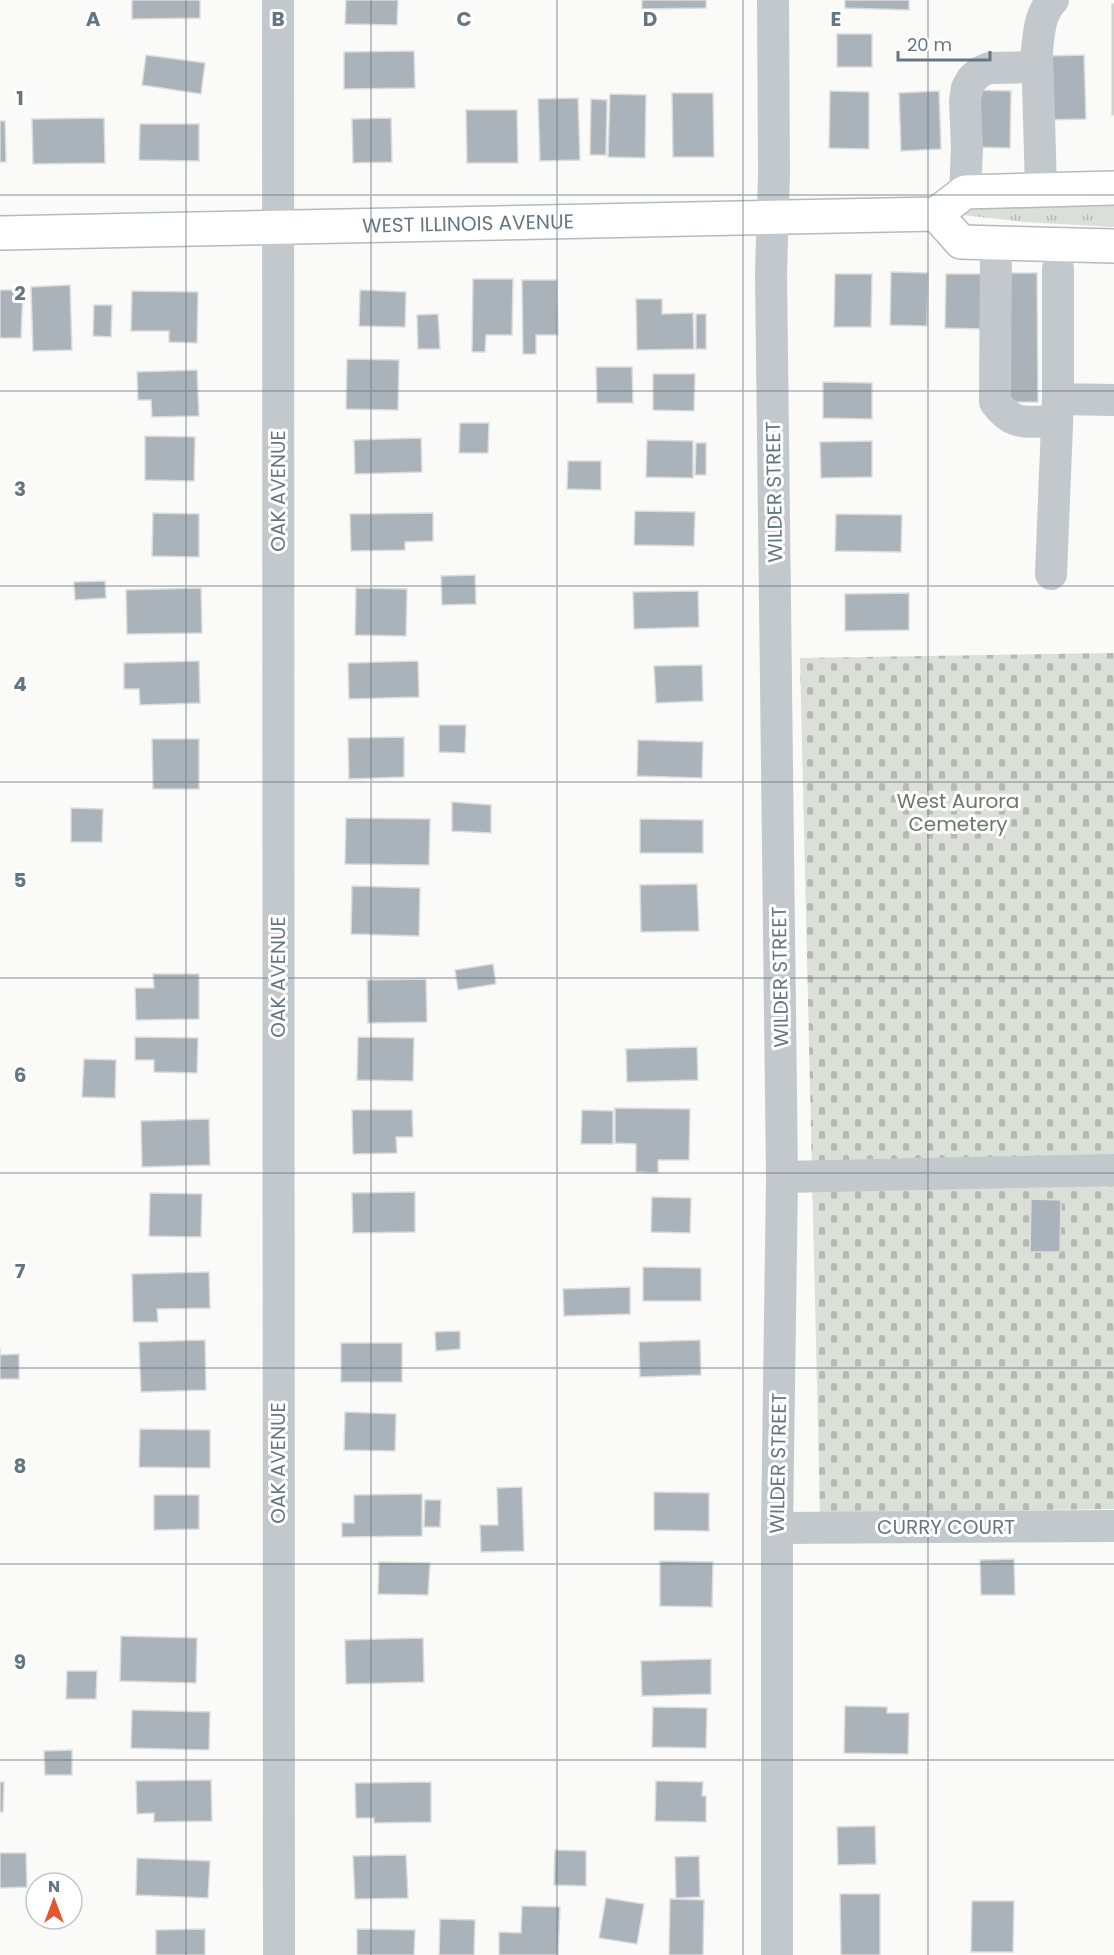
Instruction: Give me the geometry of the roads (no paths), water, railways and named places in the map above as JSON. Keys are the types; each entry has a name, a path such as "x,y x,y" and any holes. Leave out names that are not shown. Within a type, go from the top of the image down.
{"main road":[{"path":"1114,188 1041,188 965,192 936,214 961,242 1114,246"},
{"name":"WEST ILLINOIS AVENUE","path":"0,233 936,214"}],"street":[{"name":"OAK AVENUE","path":"278,0 279,1955"},
{"name":"WILDER STREET","path":"773,0 771,273 782,1177 777,1528 777,1955"},
{"path":"1041,188 1036,66 1039,29 1047,6 1053,0"},
{"path":"965,192 967,148 965,101 967,88 972,79 989,68 1036,66"},
{"path":"996,243 995,402 1005,416 1020,422 1057,410 1114,400"},
{"path":"1051,574 1057,410 1058,270"},
{"path":"782,1177 1114,1170"},
{"name":"CURRY COURT","path":"777,1528 1114,1526"}],"park label":[{"name":"West Aurora Cemetery","path":"958,812"}]}
